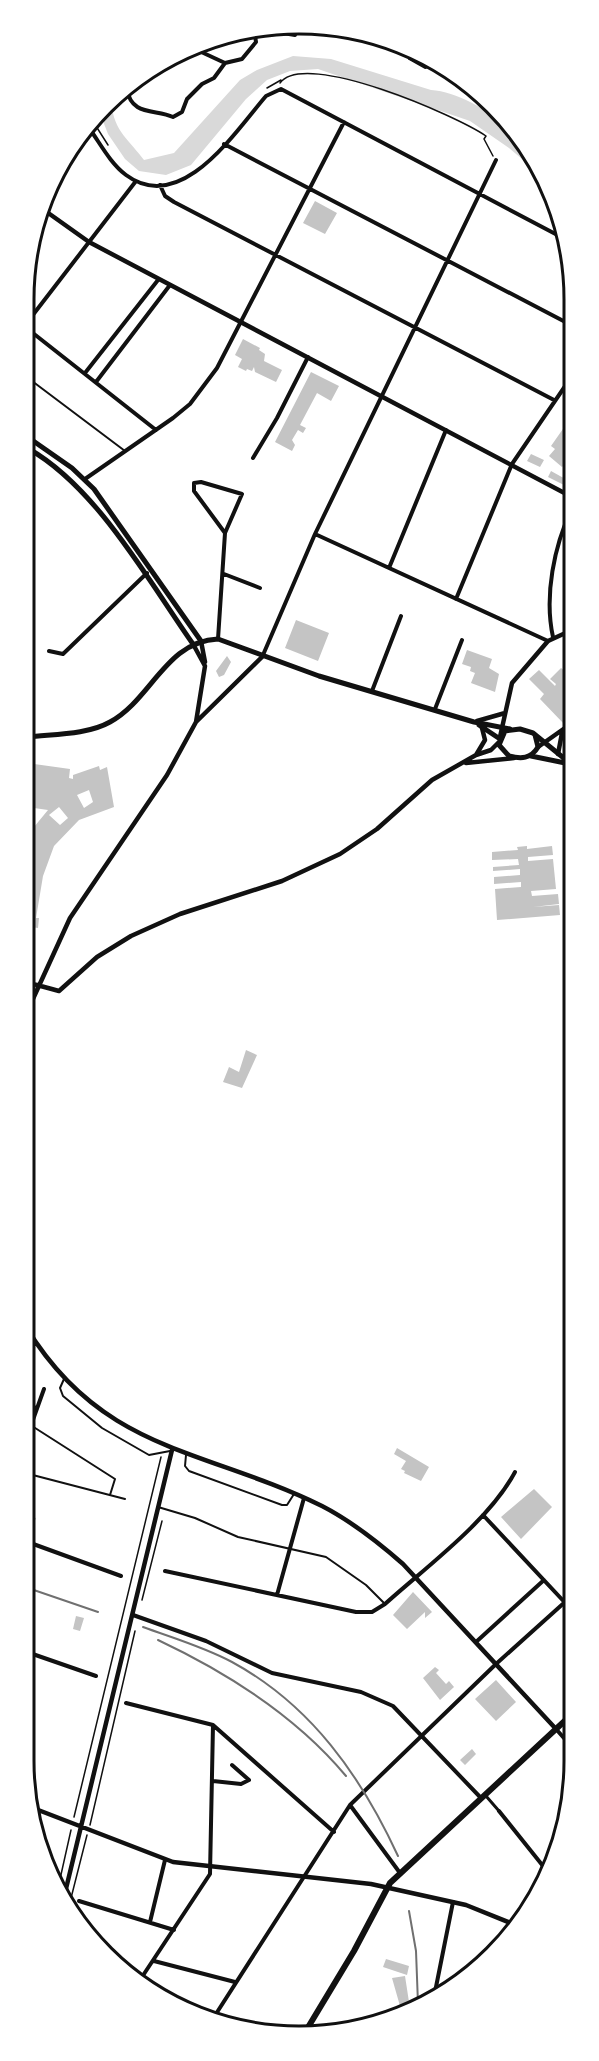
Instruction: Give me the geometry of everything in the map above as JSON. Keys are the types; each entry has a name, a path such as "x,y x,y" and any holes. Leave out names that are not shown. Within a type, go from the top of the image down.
{"main road":[{"path":"34,442 85,479 152,569 201,641"},
{"path":"34,453 56,466 78,487 145,575 193,644"},
{"path":"78,487 85,479"},
{"path":"34,735 90,729 108,723 130,708 171,660 193,644 218,639 263,656 474,722 526,730 536,735 564,758"},
{"path":"474,722 500,740 505,754 518,758 531,756 564,762"},
{"path":"500,740 510,729"},
{"path":"531,756 538,747 536,735"},
{"path":"309,2026 354,1951 387,1887 564,1722"}],"street":[{"path":"203,53 225,63 242,59 250,52 255,39"},
{"path":"129,97 137,109 173,117 182,112 187,99 202,84 214,78 225,63"},
{"path":"93,134 112,162 136,181 160,185 173,184 199,171 274,91 281,89 556,234"},
{"path":"85,479 190,404 217,368 344,122"},
{"path":"224,144 564,321"},
{"path":"34,993 87,890 167,775 196,723 263,656 315,534 416,328 478,193 496,160"},
{"path":"34,314 136,181"},
{"path":"160,185 165,196 174,202 555,400"},
{"path":"49,214 89,242 158,280 564,492"},
{"path":"85,373 158,280"},
{"path":"96,382 170,285"},
{"path":"34,334 156,430"},
{"path":"253,458 308,357"},
{"path":"456,599 512,464 564,387"},
{"path":"388,568 446,430"},
{"path":"218,639 225,533 242,494 201,482 194,483 194,490 225,533"},
{"path":"554,638 550,612 553,575 564,529"},
{"path":"315,534 548,641"},
{"path":"49,651 63,654 152,569"},
{"path":"224,574 260,588"},
{"path":"372,691 401,615"},
{"path":"34,984 59,991 97,957 132,936 167,919 258,890 315,867 364,839 432,780 476,755 491,750 500,740 512,683 548,641 564,634"},
{"path":"435,709 462,640"},
{"path":"196,723 205,666 201,641"},
{"path":"193,644 205,666"},
{"path":"474,722 491,719 505,712"},
{"path":"476,755 485,740 481,726"},
{"path":"538,747 563,730"},
{"path":"558,754 563,730"},
{"path":"463,763 518,758"},
{"path":"34,1341 65,1379 118,1423 172,1450 304,1498 367,1533 415,1577 564,1738"},
{"path":"34,1416 44,1389"},
{"path":"66,1886 161,1508 172,1450"},
{"path":"165,1571 365,1613 375,1611 483,1515 506,1489 515,1472"},
{"path":"277,1595 304,1498"},
{"path":"483,1515 564,1601"},
{"path":"34,1544 122,1576"},
{"path":"476,1642 544,1580"},
{"path":"217,2013 350,1805 496,1664 564,1603"},
{"path":"134,1617 206,1641 272,1672 361,1692 393,1706 499,1811 543,1865"},
{"path":"34,1655 96,1676"},
{"path":"126,1703 213,1725 334,1832"},
{"path":"143,1976 210,1874 213,1725"},
{"path":"213,1781 241,1784 249,1780 232,1765"},
{"path":"350,1805 400,1873"},
{"path":"40,1810 165,1860 387,1887 453,1902 510,1923"},
{"path":"150,1922 165,1860"},
{"path":"79,1901 174,1930"},
{"path":"436,1989 453,1902"},
{"path":"154,1961 235,1982"}],"lane":[{"path":"412,60 427,67"},
{"path":"34,383 125,451"},
{"path":"65,1379 61,1386 62,1394 85,1415 141,1451 151,1455 172,1450"},
{"path":"34,1427 115,1479 110,1495"},
{"path":"186,1455 185,1466 189,1471 282,1505 288,1505 294,1494"},
{"path":"34,1475 125,1499"},
{"path":"161,1508 195,1518 238,1537 321,1555 366,1585 385,1604"}],"path":[{"path":"266,90 283,78 302,73 325,74 383,91 469,124 486,136 484,139 488,149 496,160"},
{"path":"274,91 283,78"},
{"path":"97,128 113,153"},
{"path":"61,1876 161,1462 159,1454"},
{"path":"142,1602 161,1508"},
{"path":"71,1896 134,1617"}],"shaded area":[{"path":"293,56 331,59 431,90 448,93 486,111 510,138 526,163 470,121 318,69 290,71 267,80 246,99 191,165 166,175 139,171 125,159 108,134 103,122 113,111 119,129 144,160 174,153 240,80 257,70"}],"building":[{"path":"315,201 337,213 325,234 303,223"},
{"path":"243,339 260,348 259,350 265,354 264,361 282,370 276,382 255,372 254,367 252,371 247,369 246,371 238,367 242,359 235,355"},
{"path":"311,372 339,386 331,401 317,393 300,425 306,428 303,433 298,430 292,440 295,445 292,451 275,442"},
{"path":"564,427 564,465 562,467 549,456 555,449 551,446"},
{"path":"531,454 544,460 540,467 527,461"},
{"path":"551,471 564,478 564,485 548,477"},
{"path":"296,620 329,633 318,661 285,648"},
{"path":"467,650 492,659 489,668 499,674 495,692 471,683 475,673 470,671 471,667 462,664"},
{"path":"227,656 231,662 224,675 219,677 216,671"},
{"path":"561,668 564,670 564,724 540,699 544,694 529,679 539,670 555,686 556,684 550,679"},
{"path":"34,764 70,769 69,778 73,779 73,775 99,766 100,770 107,767 114,807 79,820 54,846 43,876 36,918 39,918 38,928 34,927 34,827 48,810 34,808","holes":["89,790 93,802 84,808 77,795","59,807 68,818 60,825 49,815"]},
{"path":"527,846 527,849 552,846 553,855 528,857 528,861 553,859 556,889 531,891 532,896 558,894 559,904 533,907 559,905 560,915 497,920 495,889 521,887 521,882 494,884 494,877 520,875 520,869 493,871 493,867 519,865 518,859 492,860 492,852 518,850 517,847"},
{"path":"246,1050 257,1055 242,1088 223,1082 229,1067 239,1072"},
{"path":"397,1448 429,1467 421,1481 404,1473 405,1471 401,1469 406,1461 394,1454"},
{"path":"534,1489 552,1507 521,1539 501,1517"},
{"path":"413,1592 432,1612 425,1618 425,1612 407,1629 393,1615"},
{"path":"76,1616 84,1618 80,1631 73,1629"},
{"path":"435,1667 439,1670 436,1673 446,1684 449,1681 454,1687 440,1700 423,1678"},
{"path":"496,1680 516,1702 496,1721 475,1699"},
{"path":"472,1749 476,1754 465,1765 460,1760"},
{"path":"386,1959 409,1966 407,1975 383,1967"},
{"path":"405,1976 409,2002 400,2006 392,1978"}],"railway":[{"path":"34,1590 98,1612"},
{"path":"143,1627 199,1647 232,1662 260,1679 286,1699 331,1745 350,1771 368,1798 398,1856"},
{"path":"158,1640 210,1667 260,1698 305,1734 346,1776"},
{"path":"409,1911 416,1951 418,1999"}]}
